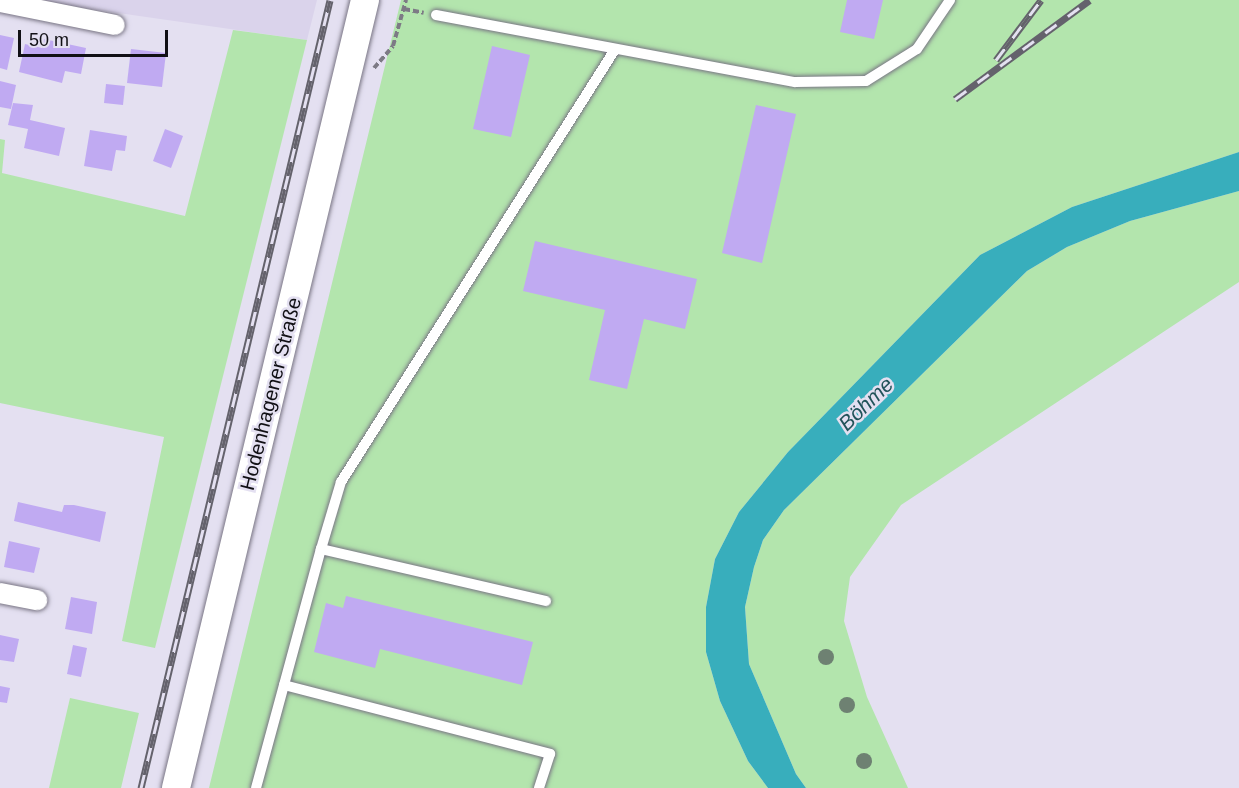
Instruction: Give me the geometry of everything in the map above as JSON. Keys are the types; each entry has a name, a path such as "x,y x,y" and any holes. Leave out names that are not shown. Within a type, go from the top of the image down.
{"main road":[{"name":"Hodenhagener Straße","path":"176,788 365,0"}],"street":[{"path":"0,2 116,25"},
{"path":"0,593 37,600"}],"lane":[{"path":"436,15 614,51 795,82 866,81 917,49 950,0"},
{"path":"256,788 341,482 614,51"},
{"path":"321,549 546,601"},
{"path":"284,685 550,754 539,788"}],"shaded area":[{"path":"28,0 317,0 307,40"}],"green space":[{"path":"401,0 1239,0 1239,152 1072,207 980,255 788,452 739,512 715,559 706,607 706,652 720,701 748,761 768,788 209,788"},
{"path":"233,30 307,40 155,648 122,641 164,437 0,403 0,139 5,140 2,173 185,216"},
{"path":"1239,191 1239,282 901,505 850,577 844,621 867,697 908,788 806,788 796,774 749,664 745,607 754,567 763,540 784,510 1027,271 1067,247 1130,221"},
{"path":"70,698 139,713 121,788 49,788"}],"water":[{"name":"Böhme","path":"1239,152 1239,191 1130,221 1067,247 1027,271 784,510 763,540 754,567 745,607 749,664 796,774 806,788 768,788 748,761 720,701 706,652 706,607 715,559 739,512 788,452 980,255 1072,207"}],"building":[{"path":"847,0 883,0 874,39 840,32"},
{"path":"0,35 14,38 7,70 0,68"},
{"path":"44,39 86,48 81,74 65,71 62,83 19,72 25,44 42,48"},
{"path":"492,46 530,55 511,137 473,129"},
{"path":"131,49 166,53 162,87 127,83"},
{"path":"0,81 16,85 11,109 0,107"},
{"path":"106,84 125,86 123,105 104,103"},
{"path":"13,103 33,105 30,120 65,128 59,156 24,148 28,129 8,125"},
{"path":"756,105 796,114 762,263 722,253"},
{"path":"165,129 183,136 171,168 153,161"},
{"path":"90,130 127,136 125,151 116,150 112,171 84,166"},
{"path":"535,241 697,279 685,329 644,319 627,389 589,380 605,310 523,291"},
{"path":"18,502 62,512 64,505 74,505 106,512 100,542 14,521"},
{"path":"9,541 40,548 34,573 4,567"},
{"path":"346,596 533,642 522,685 380,649 375,668 314,652 326,603 343,608"},
{"path":"71,597 97,602 92,634 65,629"},
{"path":"0,635 19,639 14,662 0,660"},
{"path":"73,645 87,648 81,677 67,674"},
{"path":"0,686 10,688 7,703 0,702"}],"railway":[{"path":"141,788 330,0"},
{"path":"996,60 1041,0"},
{"path":"955,99 1090,0"}]}
